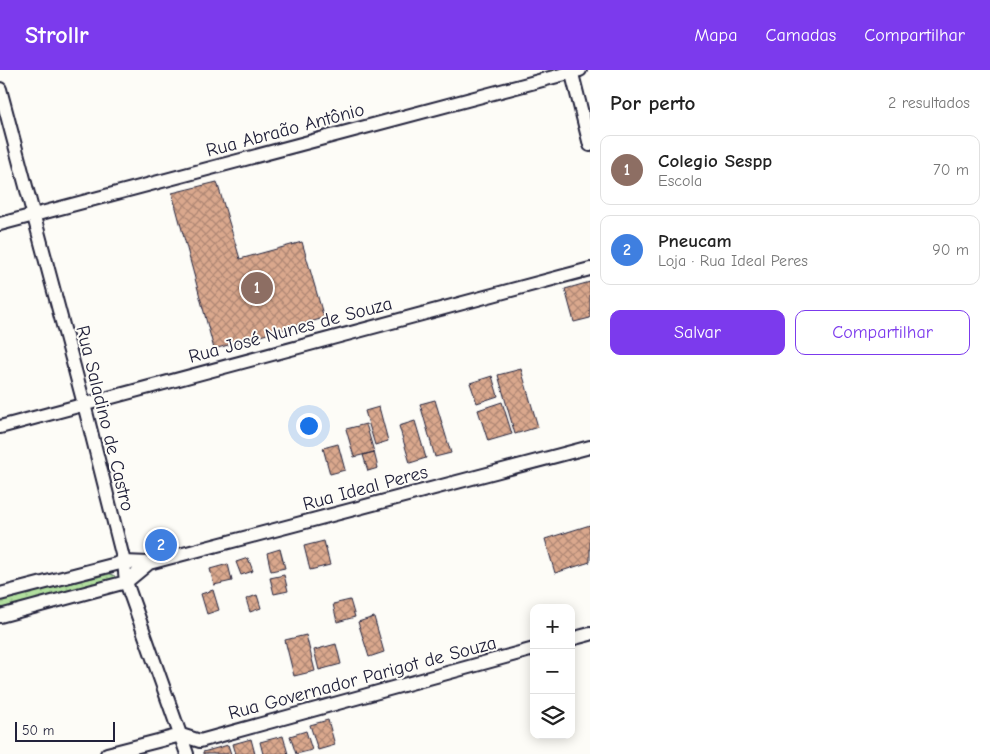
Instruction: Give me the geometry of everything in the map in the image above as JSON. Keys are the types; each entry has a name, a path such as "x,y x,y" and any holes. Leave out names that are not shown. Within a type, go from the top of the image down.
{"street":[{"path":"574,71 590,145"},
{"name":"Rua Abraão Antônio","path":"0,224 574,71"},
{"name":"Rua Saladino de Castro","path":"0,89 84,404 124,562 126,582 188,754"},
{"name":"Rua José Nunes de Souza","path":"0,427 590,269"},
{"name":"Rua Ideal Peres","path":"0,594 124,562 149,563 590,447"},
{"name":"Rua Ideal Peres","path":"0,616 126,582 149,563"},
{"path":"575,638 590,634"},
{"name":"Rua Governador Parigot de Souza","path":"200,741 530,650"},
{"path":"108,754 181,735 200,741 188,754"}],"green space":[{"path":"110,574 115,576 112,581 0,612 0,600"}],"building":[{"path":"217,182 240,259 302,242 324,318 214,349 172,193"},
{"path":"590,282 590,318 574,322 565,289"},
{"path":"521,369 538,427 515,434 498,375"},
{"path":"492,376 498,396 477,403 470,383"},
{"path":"435,400 451,453 435,457 420,404"},
{"path":"502,402 512,434 488,441 478,410"},
{"path":"379,407 388,441 375,445 365,411"},
{"path":"415,421 426,458 410,463 399,426"},
{"path":"366,424 374,452 354,457 346,429"},
{"path":"338,444 345,470 330,474 323,448"},
{"path":"374,452 378,468 368,471 363,455"},
{"path":"590,525 590,562 555,573 545,539"},
{"path":"324,541 330,565 310,570 304,546"},
{"path":"280,549 285,568 271,571 267,553"},
{"path":"248,558 253,571 241,575 236,562"},
{"path":"228,564 232,581 214,585 210,569"},
{"path":"284,575 288,591 274,594 270,578"},
{"path":"213,590 219,610 207,614 201,594"},
{"path":"257,595 261,608 250,612 246,599"},
{"path":"350,600 355,617 337,622 333,604"},
{"path":"374,617 384,652 369,657 358,622"},
{"path":"306,635 315,671 294,676 285,640"},
{"path":"336,644 341,664 319,670 314,650"},
{"path":"328,720 335,745 318,750 310,725"},
{"path":"306,731 312,750 296,754 290,736"},
{"path":"283,736 288,754 263,754 260,742"},
{"path":"251,739 255,754 236,754 233,744"},
{"path":"228,745 231,754 203,754 203,752"}],"place":[{"name":"Colegio Sespp","path":"257,288"},
{"name":"Pneucam","path":"161,545"}]}
